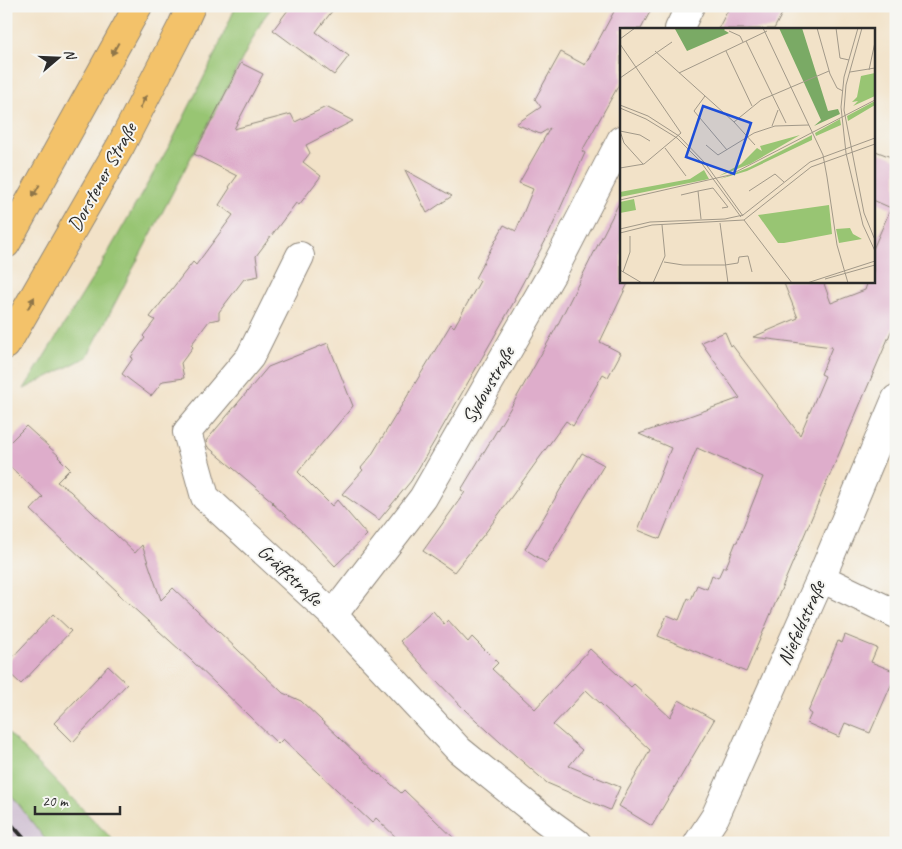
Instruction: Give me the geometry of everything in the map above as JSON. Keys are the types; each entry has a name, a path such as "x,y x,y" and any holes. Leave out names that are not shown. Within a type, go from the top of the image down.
{"main road":[{"path":"6,244 138,6"},
{"name":"Dorstener Straße","path":"6,344 121,145 191,6"}],"street":[{"path":"679,28 690,6"},
{"name":"Sydowstraße","path":"333,615 423,498 555,268 620,142"},
{"name":"Gräffstraße","path":"300,256 250,357 187,432 205,497 333,615 459,750 576,843"},
{"name":"Niefeldstraße","path":"698,843 718,830 896,399"},
{"path":"821,578 896,614"}],"shaded area":[{"path":"6,788 48,843 6,843"}],"green space":[{"path":"236,6 273,6 263,19 87,357 24,389 102,263 172,141 209,67"},
{"path":"6,731 116,843 48,843 6,788"}],"building":[{"path":"291,6 336,6 316,32 349,56 334,75 273,30"},
{"path":"617,6 653,6 642,28 620,28 620,83 582,151 585,153 548,236 515,300 411,481 379,520 342,494 363,470 361,468 371,456 451,324 454,327 480,281 475,278 504,225 516,231 533,189 519,183 550,128 540,134 516,124 541,107 535,99 561,52 585,65"},
{"path":"730,6 786,6 775,28 719,28"},
{"path":"241,63 263,74 234,129 291,114 295,122 326,107 353,121 306,145 310,153 303,162 321,176 299,205 296,203 256,256 259,276 244,279 219,312 219,319 209,321 191,345 193,347 181,363 184,378 163,381 151,396 122,374 133,358 131,357 145,338 143,336 155,320 150,317 193,262 196,265 233,215 219,205 237,176 194,154"},
{"path":"874,150 896,159 896,320 746,672 658,636 667,615 679,620 688,598 691,600 697,585 707,589 712,575 718,578 723,567 726,567 763,477 697,448 660,539 638,530 671,448 639,434 740,398 701,342 725,332 731,346 800,435 825,376 821,374 832,347 753,337 798,318 783,282 823,282 831,303 865,290 868,282 874,282 874,247 891,208 874,200"},
{"path":"405,170 452,196 427,213"},
{"path":"620,201 620,282 629,282 600,342 621,353 608,377 603,374 573,426 566,421 486,532 454,572 423,551 465,492 461,490 556,328"},
{"path":"328,343 353,406 298,472 332,506 337,500 367,535 335,566 273,502 207,446 206,441 268,367"},
{"path":"26,426 59,456 70,469 57,482 70,491 135,553 142,545 161,600 173,588 283,693 301,701 379,775 401,793 404,790 459,843 402,843 376,818 372,823 283,739 278,744 190,659 118,594 31,510 43,497 6,463 6,446"},
{"path":"582,453 604,465 546,563 525,549"},
{"path":"433,611 444,624 448,620 468,642 472,637 498,663 492,669 535,709 590,649 631,687 634,684 670,717 679,700 714,720 652,826 619,806 650,750 586,690 553,725 582,750 569,766 620,787 610,810 547,783 465,710 400,641"},
{"path":"53,614 71,631 21,684 6,670 6,664"},
{"path":"845,635 877,648 871,662 896,672 896,674 870,733 845,723 839,737 807,723 811,714 808,712 838,641 842,643"},
{"path":"108,666 127,684 73,742 54,723"}],"railway":[{"path":"6,818 28,843"},
{"path":"6,834 15,843"}]}
